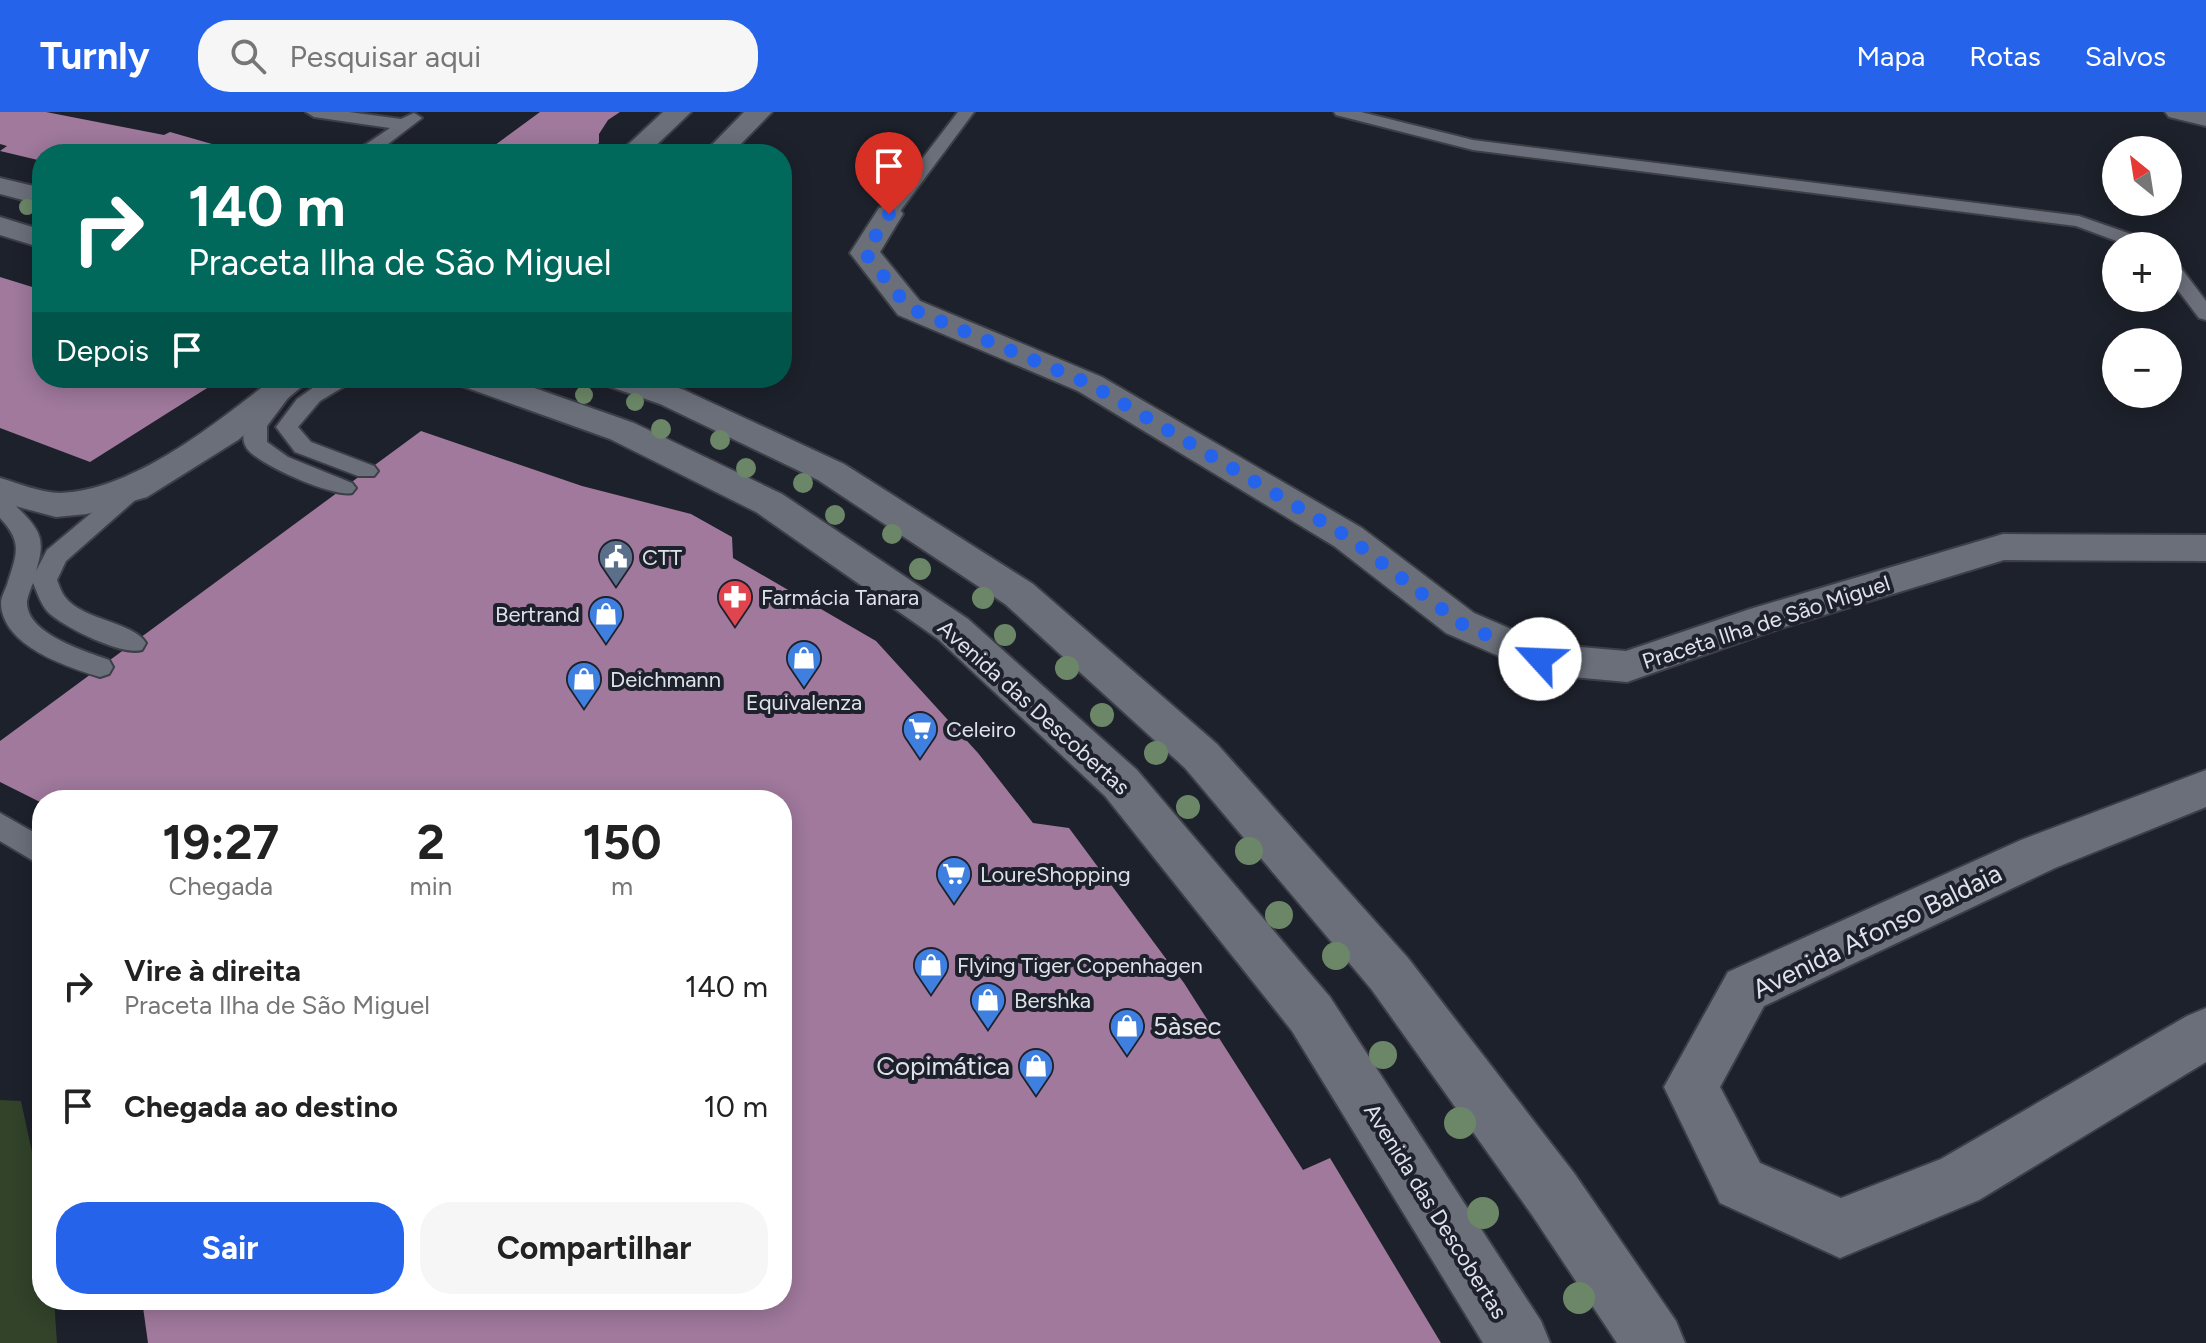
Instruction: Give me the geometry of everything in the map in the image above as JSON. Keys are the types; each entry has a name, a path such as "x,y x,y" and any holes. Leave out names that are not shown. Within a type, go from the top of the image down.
{"street":[{"path":"642,144 678,112"},
{"path":"726,144 759,112"},
{"path":"2178,112 2206,118"},
{"path":"0,186 32,194"},
{"name":"Praceta Ilha de São Miguel","path":"889,214 865,253 909,308 1090,384 1348,537 1460,623 1540,659 1627,667 1764,619 2003,547 2206,548"},
{"path":"0,226 32,236"},
{"path":"0,490 56,505 87,502 134,489 226,432 282,388"},
{"name":"Avenida das Descobertas","path":"503,388 622,431 769,503 953,629 1121,783 1311,1014 1519,1343"},
{"path":"646,388 672,397 843,480 1019,594 1201,756 1390,974 1553,1194 1654,1343"},
{"name":"Avenida Afonso Baldaia","path":"2206,788 2038,854 1746,989 1691,1087 1740,1183 1840,1228 1959,1180 2206,1033"}],"lane":[{"path":"314,112 406,125"},
{"path":"378,144 420,112"},
{"path":"889,214 966,112"},
{"path":"1342,112 1473,145 2079,221 2109,232"},
{"path":"2182,282 2206,314"},
{"path":"285,388 256,426 256,445 280,462 344,488"},
{"path":"324,388 298,409 287,427 303,447 366,471"},
{"path":"133,643 90,626 56,605 44,580 56,556 134,489"},
{"path":"0,504 27,532 29,553 14,603 22,626 52,649 100,667"},
{"path":"0,825 32,846"}],"green space":[{"path":"0,1100 21,1101 32,1152 32,1310 55,1310 57,1343 0,1343"}],"building":[{"path":"0,112 46,112 164,135 170,132 212,144 32,144 32,159 0,151 7,146 0,144"},
{"path":"540,112 620,112 608,120 599,134 597,144 497,144"},
{"path":"0,277 32,287 32,388 207,388 90,462 0,428"},
{"name":"LoureShopping","path":"421,431 582,486 691,514 732,537 733,558 876,641 978,753 1033,823 1069,828 1184,983 1303,1170 1330,1158 1441,1343 148,1343 143,1310 792,1310 792,790 32,790 32,798 0,782 0,741"}],"place":[{"name":"CTT","path":"616,588"},
{"name":"Farmácia Tanara","path":"735,628"},
{"name":"Bertrand","path":"606,645"},
{"name":"Equivalenza","path":"804,689"},
{"name":"Deichmann","path":"584,710"},
{"name":"Celeiro","path":"920,760"},
{"name":"LoureShopping","path":"954,905"},
{"name":"Flying Tiger Copenhagen","path":"931,996"},
{"name":"Bershka","path":"988,1031"},
{"name":"5àsec","path":"1127,1057"},
{"name":"Copimática","path":"1036,1097"}],"route":[{"path":"889,214 865,253 909,308 1090,384 1348,537 1460,623 1540,659"}]}
